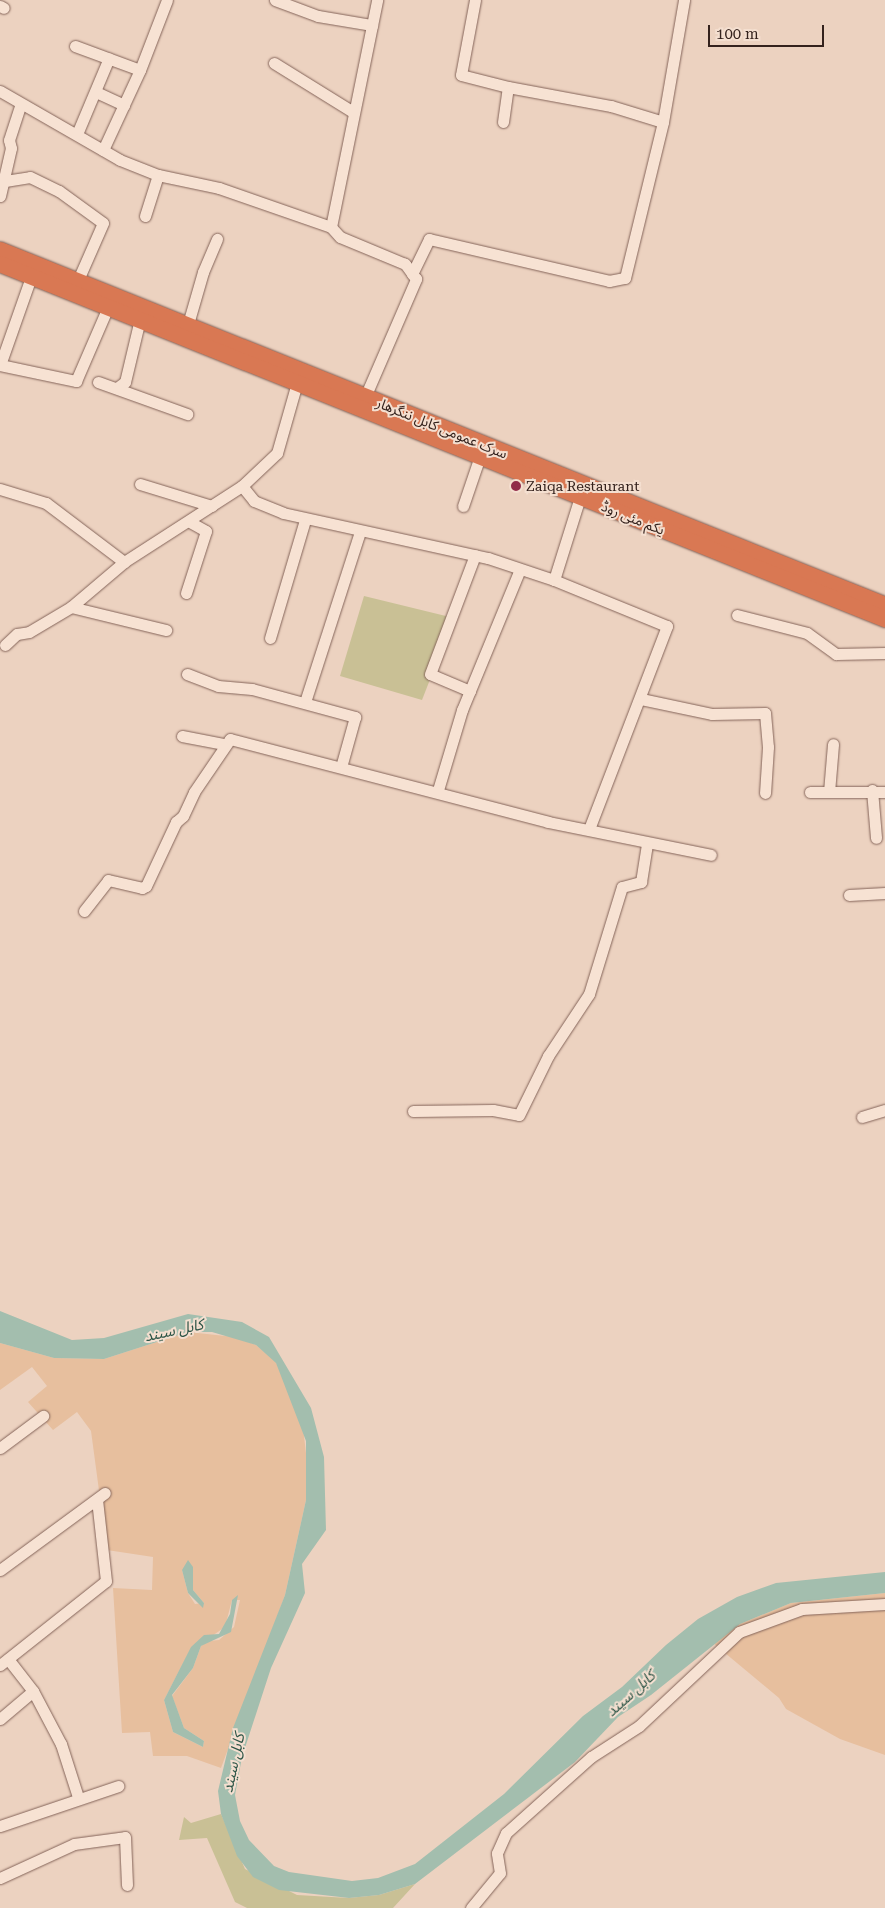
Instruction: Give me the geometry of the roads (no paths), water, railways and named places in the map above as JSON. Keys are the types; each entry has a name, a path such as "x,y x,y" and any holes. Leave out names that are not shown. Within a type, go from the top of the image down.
{"highway":[{"name":"سرک عمومی کابل ننگرهار","path":"0,250 188,324 365,404 885,605"},
{"name":"سرک عمومی کابل ننگرهار","path":"0,264 297,383 365,404"},
{"name":"یکم مئی روڈ","path":"365,404 480,456 885,619"}],"street":[{"path":"102,150 140,70 167,0"},
{"path":"275,0 318,16 372,25"},
{"path":"331,227 377,0"},
{"path":"475,0 461,75 508,88 611,106 663,122"},
{"path":"412,274 429,240 609,281 625,278 663,122 684,0"},
{"path":"75,46 140,70"},
{"path":"77,134 109,58"},
{"path":"274,63 353,112"},
{"path":"503,122 508,88"},
{"path":"0,91 102,150 158,175 219,188 331,227 340,237 405,264 416,279 365,404"},
{"path":"96,92 124,106"},
{"path":"0,196 3,174 21,104"},
{"path":"3,174 30,177 59,192 103,223 78,280"},
{"path":"145,216 158,175"},
{"path":"188,324 203,272 217,239"},
{"path":"32,277 0,365 76,381 108,307"},
{"path":"117,388 125,382 140,319"},
{"path":"98,382 187,414"},
{"path":"5,645 17,634 29,632 71,607 124,562 190,522 242,486 277,453 297,383"},
{"path":"462,506 480,456"},
{"path":"140,484 212,506"},
{"path":"242,486 254,501 305,520 475,555 520,568 667,626 641,699 589,829"},
{"path":"0,489 46,503 124,562"},
{"path":"554,580 580,497"},
{"path":"270,638 305,520"},
{"path":"186,593 206,531 190,522"},
{"path":"305,702 360,532"},
{"path":"470,691 430,674 475,555"},
{"path":"438,790 470,691 520,568"},
{"path":"71,607 166,630"},
{"path":"737,615 807,633 836,654 885,652"},
{"path":"187,674 218,686 252,689 355,717 341,766"},
{"path":"641,699 712,714 764,713 768,747 765,792"},
{"path":"182,736 224,744"},
{"path":"84,911 108,880 142,888 146,886 176,822 183,816 224,744 230,739 438,790 511,813 711,855"},
{"path":"829,792 834,744"},
{"path":"872,790 876,838"},
{"path":"810,792 872,790 885,792"},
{"path":"413,1111 493,1110 518,1115 548,1056 589,994 622,887 641,882 647,843"},
{"path":"848,895 885,893"},
{"path":"862,1117 885,1110"},
{"path":"0,1448 44,1416"},
{"path":"0,1570 101,1496 106,1581 4,1662 33,1691 61,1744 78,1797"},
{"path":"471,1908 500,1873 497,1853 506,1833 591,1757 639,1726 738,1632 767,1619 802,1609 885,1604"},
{"path":"0,1719 33,1691"},
{"path":"0,1826 78,1797 118,1786"},
{"path":"0,1878 74,1844 125,1837 127,1885"}],"water":[{"name":"کابل سيند","path":"0,1311 72,1340 104,1338 188,1314 242,1322 269,1337 311,1408 324,1457 326,1530 302,1564 305,1593 271,1668 242,1757 235,1795 240,1821 249,1840 274,1866 289,1872 352,1881 378,1878 415,1864 504,1794 583,1716 622,1687 666,1645 698,1619 737,1597 776,1583 885,1572 885,1593 791,1603 740,1624 651,1695 618,1717 575,1762 415,1884 379,1895 349,1898 279,1890 253,1877 237,1856 221,1814 218,1791 233,1728 285,1595 306,1500 306,1441 276,1363 256,1345 212,1332 188,1332 104,1359 54,1358 0,1343"},
{"path":"188,1560 193,1567 193,1590 204,1603 203,1608 188,1593 182,1570"},
{"path":"238,1595 231,1632 201,1646 193,1668 172,1695 184,1728 204,1741 203,1747 173,1732 164,1700 191,1647 204,1635 219,1634 230,1614 232,1600"}],"place":[{"name":"Zaiqa Restaurant","path":"516,486"}]}
